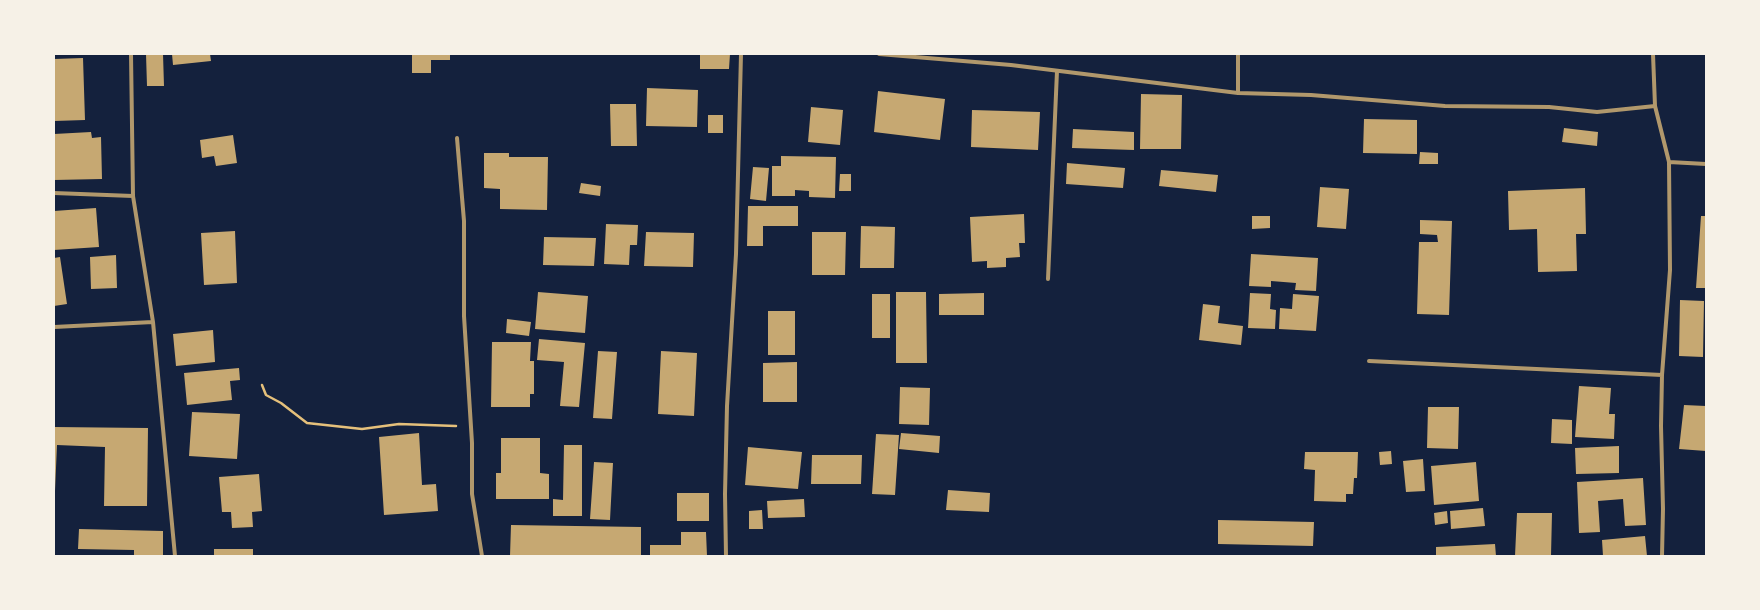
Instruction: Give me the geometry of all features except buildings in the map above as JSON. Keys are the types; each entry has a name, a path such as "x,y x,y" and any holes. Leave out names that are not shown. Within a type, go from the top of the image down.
{"street":[{"path":"131,54 133,196 153,322 175,556"},
{"path":"726,556 725,494 727,406 736,254 741,54"},
{"path":"879,54 1011,65 1238,93 1311,95 1445,106 1549,107 1597,112 1655,106"},
{"path":"1238,54 1238,93"},
{"path":"1653,54 1655,106 1669,162 1670,270 1662,375 1661,426 1663,509 1662,556"},
{"path":"1048,279 1057,71"},
{"path":"457,138 464,221 464,316 472,494 482,556"},
{"path":"1669,162 1706,164"},
{"path":"54,193 133,196"},
{"path":"54,327 153,322"},
{"path":"1369,361 1662,375"}],"path":[{"path":"262,385 266,395 281,402 307,423 362,429 399,424 470,427"}]}
